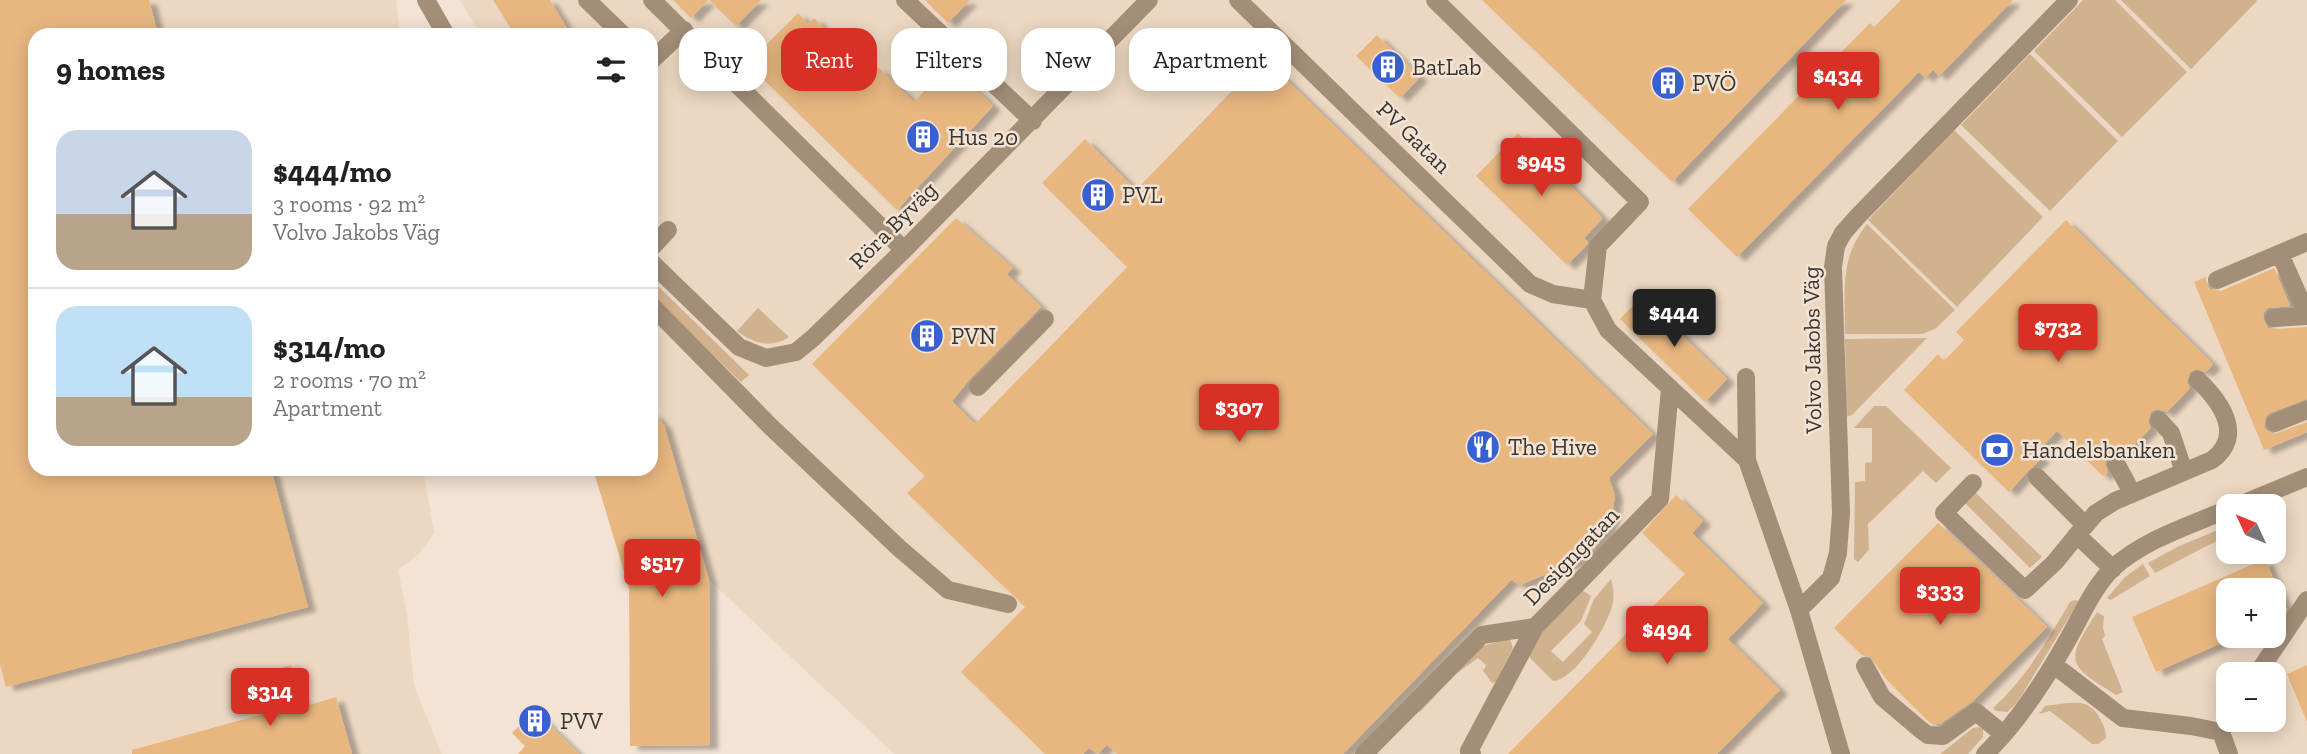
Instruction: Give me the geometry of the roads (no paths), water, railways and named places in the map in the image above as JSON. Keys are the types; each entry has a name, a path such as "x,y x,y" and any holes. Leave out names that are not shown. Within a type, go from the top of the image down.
{"street":[{"path":"426,0 437,28"},
{"path":"587,0 616,28"},
{"path":"652,0 682,28"},
{"path":"905,0 1033,121"},
{"name":"Röra Byväg","path":"658,269 739,346 766,358 796,352 904,250 1149,0"},
{"name":"PV Gatan","path":"1238,0 1530,284 1553,294 1592,300"},
{"path":"1435,0 1640,202 1598,246 1592,300 1608,330 1747,460"},
{"name":"Volvo Jakobs Väg","path":"1799,610 1831,578 1838,552 1841,513 1832,295 1836,246 1859,214 2069,0"},
{"path":"658,54 679,35"},
{"path":"745,91 904,250"},
{"path":"658,241 668,230"},
{"path":"2217,280 2307,242"},
{"path":"2274,318 2307,316 2280,254"},
{"path":"658,312 770,426 899,548 948,590 1008,604"},
{"path":"978,387 1045,319"},
{"path":"1746,377 1747,460 1799,610 1841,754"},
{"path":"1973,483 1944,513 1960,535 2021,594 2054,562 2096,513 2132,493 2212,460 2221,453 2229,435 2215,396 2198,380"},
{"name":"Designgatan","path":"1364,754 1482,635 1535,627 1660,499 1670,389"},
{"path":"2275,423 2307,410"},
{"path":"2159,420 2171,433 2184,472"},
{"path":"2116,463 2132,493"},
{"path":"2037,477 2113,569"},
{"path":"2266,494 2307,477"},
{"path":"1985,754 2054,665 2092,597 2113,569 2128,556 2161,537 2216,514"},
{"path":"2265,662 2307,600"},
{"path":"1472,754 1469,751 1535,627"},
{"path":"2054,665 2123,718 2191,726 2216,725"},
{"path":"1865,666 1882,696 1928,735 1943,736 1978,704 2003,734"},
{"path":"2226,732 2229,754"}],"place":[{"name":"BatLab","path":"1388,67"},
{"name":"PVÖ","path":"1668,83"},
{"name":"Hus 20","path":"923,137"},
{"name":"PVL","path":"1098,195"},
{"name":"PVN","path":"927,336"},
{"name":"The Hive","path":"1483,447"},
{"name":"Handelsbanken","path":"1997,450"},
{"name":"PVV","path":"535,721"}]}
